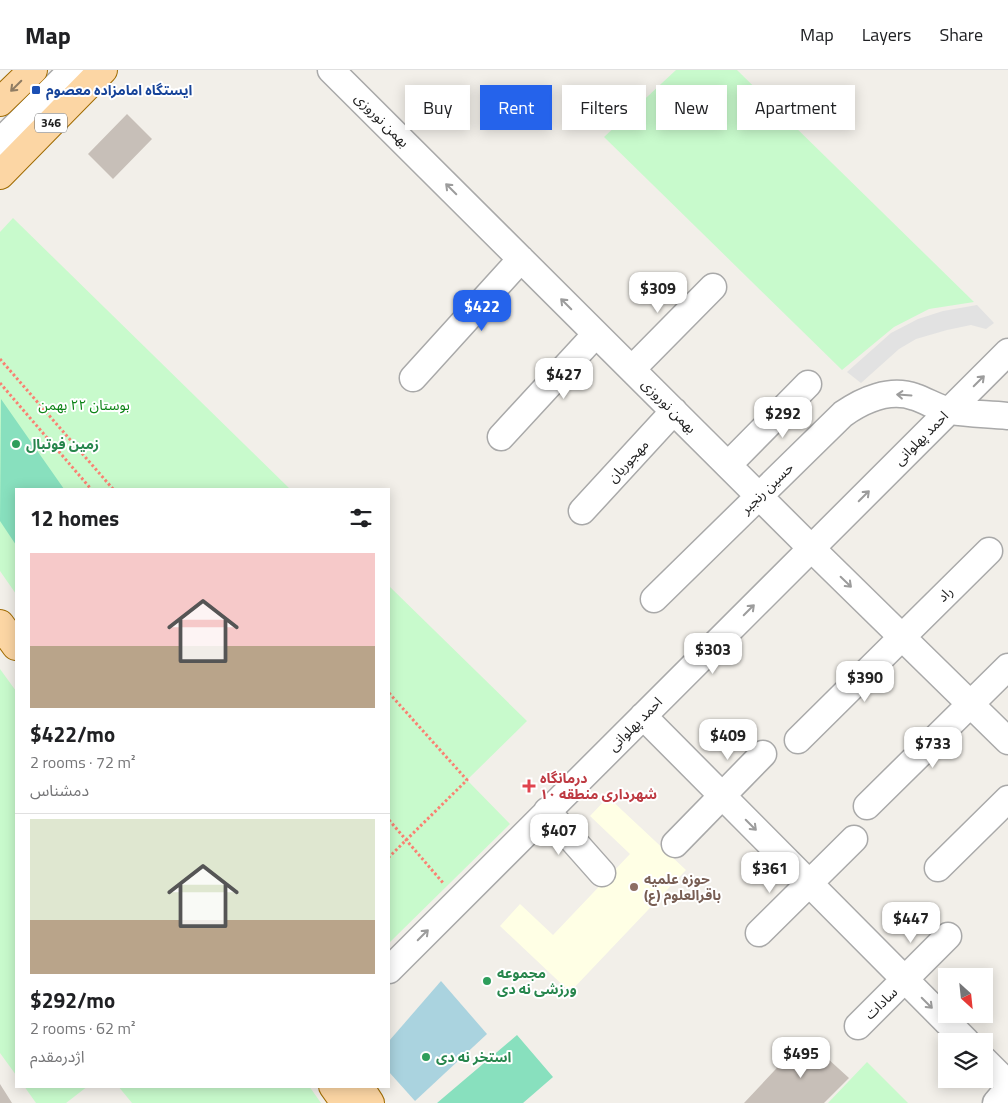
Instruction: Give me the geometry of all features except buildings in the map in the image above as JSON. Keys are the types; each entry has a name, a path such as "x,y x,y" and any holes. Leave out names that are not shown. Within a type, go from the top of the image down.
{"main road":[{"path":"0,102 33,70"},
{"name":"346","path":"0,175 103,70"},
{"path":"0,624 15,645"},
{"path":"334,1088 345,1103"},
{"path":"360,1088 370,1103"}],"street":[{"path":"0,142 72,70"},
{"name":"بهمن نوروزی","path":"331,70 811,548 1008,741"},
{"path":"413,378 521,259"},
{"path":"632,369 713,287"},
{"path":"501,437 596,334"},
{"name":"احمد پهلوانی","path":"390,969 1008,352"},
{"path":"728,465 808,384"},
{"name":"حسین رنجبر","path":"654,599 843,414 865,401 888,394 912,396 949,411 1008,416"},
{"name":"مهجوریان","path":"582,511 674,411"},
{"path":"982,413 1008,431"},
{"name":"راد","path":"798,740 989,551"},
{"path":"867,806 1008,667"},
{"path":"643,716 958,1033"},
{"path":"675,844 763,754"},
{"path":"938,868 1008,799"},
{"path":"547,811 602,873"},
{"path":"760,933 854,839"},
{"name":"سادات","path":"858,1026 948,936"},
{"path":"993,1069 1008,1084"},
{"path":"996,1103 1008,1089"}],"path":[{"path":"0,359 112,488"},
{"path":"0,382 90,488"},
{"path":"390,694 467,780 390,856"},
{"path":"390,821 458,900"}],"shaded area":[{"path":"977,305 994,323 986,329 971,325 916,339 899,349 861,383 847,372 891,333 918,319 943,311"},
{"name":"حوزه علمیه باقرالعلوم (ع)","path":"608,797 686,870 570,992 500,926 520,904 553,935 630,854 590,816"}],"green space":[{"path":"676,70 737,70 752,85 737,85 737,130 798,130 974,302 929,309 894,327 842,370 604,137 612,130 646,130 646,98 656,89 656,130 727,130 727,85 660,85"},
{"name":"بوستان ۲۲ بهمن","path":"13,218 289,488 15,488 15,593 0,571 0,232"},
{"name":"زمین فوتبال","path":"1,399 63,488 15,488 15,544 0,521"},
{"path":"390,587 527,721 467,780 510,824 390,942"},
{"path":"0,669 15,690 15,1074 0,1053"},
{"path":"517,1035 553,1077 523,1103 437,1103"},
{"path":"867,1062 908,1103 828,1103"},
{"path":"25,1088 85,1088 66,1103 36,1103"},
{"path":"120,1088 310,1088 321,1103 132,1103"}],"water":[{"name":"استخر نه دی","path":"441,981 487,1034 415,1101 390,1073 390,1040"}],"place":[{"name":"ایستگاه امامزاده معصوم","path":"36,90"},
{"name":"زمین فوتبال","path":"16,444"},
{"name":"درمانگاه شهرداری منطقه ۱۰","path":"529,786"},
{"name":"حوزه علمیه باقرالعلوم (ع)","path":"634,887"},
{"name":"مجموعه ورزشی نه دی","path":"487,981"},
{"name":"استخر نه دی","path":"426,1057"}]}
